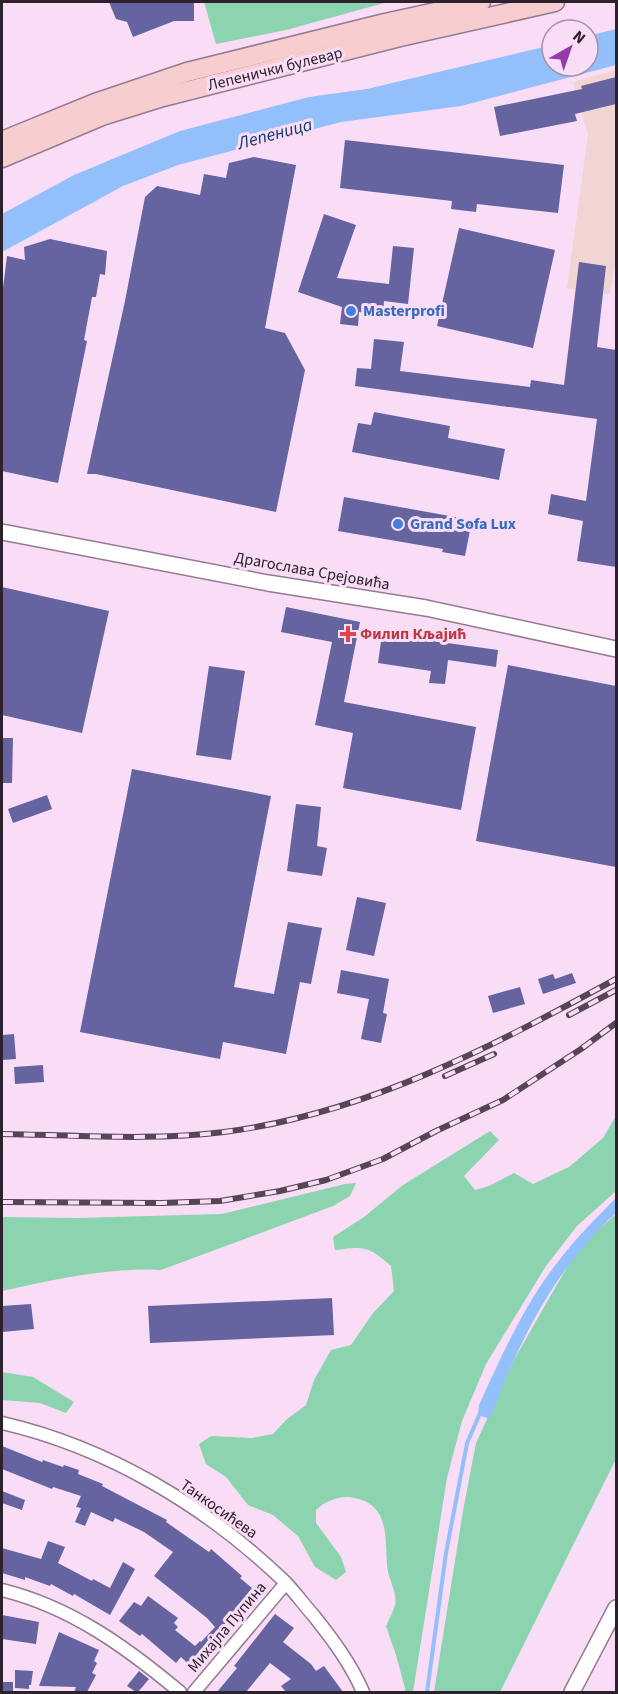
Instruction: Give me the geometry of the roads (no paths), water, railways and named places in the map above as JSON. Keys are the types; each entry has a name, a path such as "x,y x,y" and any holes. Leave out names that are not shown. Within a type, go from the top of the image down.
{"main road":[{"name":"Лепенички булевар","path":"2,141 95,103 187,72 385,23 481,2"},
{"name":"Лепенички булевар","path":"2,158 102,116 163,97 400,37 555,2"}],"street":[{"name":"Драгослава Срејовића","path":"2,532 268,583 426,608 616,649"},
{"name":"Танкосићева","path":"2,1423 60,1439 135,1473 198,1511 286,1583 344,1654 363,1692"},
{"name":"Михајла Пупина","path":"194,1692 286,1583"},
{"path":"2,1590 41,1602 90,1625 138,1657 180,1692"},
{"path":"572,1692 616,1608"}],"water":[{"path":"616,29 616,65 600,69 600,33"},
{"name":"Лепеница","path":"540,48 540,78 567,78 461,106 341,122 178,165 123,186 2,252 2,214 74,175 180,131 309,97 367,89"},
{"path":"616,1198 616,1213 574,1258 556,1283 526,1334 490,1419 478,1415 479,1405 496,1368 534,1296 571,1246"}],"waterway":[{"path":"427,1692 446,1553 467,1443 481,1411"}],"railway":[{"path":"2,1134 113,1137 196,1135 277,1123 328,1110 427,1074 523,1029 616,979"},
{"path":"569,1015 616,990"},
{"path":"2,1202 220,1201 280,1191 326,1180 383,1159 503,1100 616,1023"},
{"path":"445,1076 494,1054"}],"place":[{"name":"Masterprofi","path":"351,311"},
{"name":"Grand Sofa Lux","path":"398,524"},
{"name":"Филип Кљајић","path":"348,634"}]}
